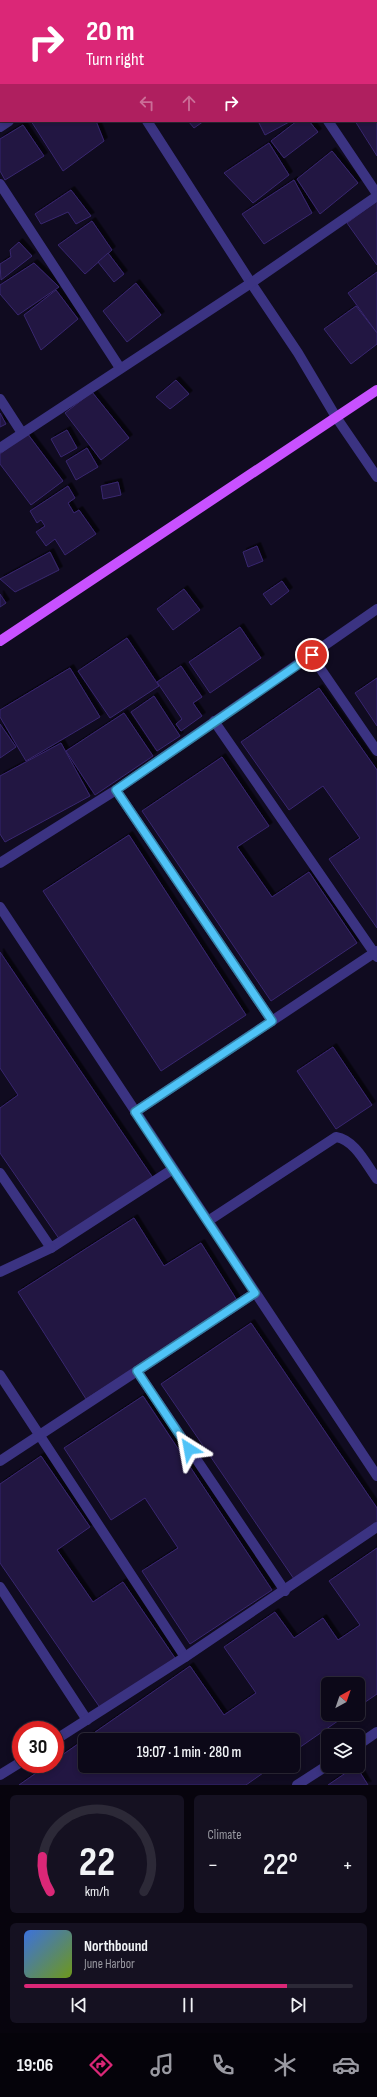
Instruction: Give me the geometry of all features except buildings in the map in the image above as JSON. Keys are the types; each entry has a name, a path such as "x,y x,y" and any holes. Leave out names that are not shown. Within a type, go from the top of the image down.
{"main road":[{"path":"0,641 377,390"}],"street":[{"path":"148,122 251,283 298,353 336,417 377,477"},
{"path":"0,448 251,283 377,195 329,122"},
{"path":"0,184 120,368"},
{"path":"0,399 22,433"},
{"path":"0,863 116,790 377,609"},
{"path":"312,655 377,751"},
{"path":"135,1112 376,953 214,721"},
{"path":"116,790 272,1021"},
{"path":"0,907 377,1476"},
{"path":"208,1222 336,1137 345,1139 352,1146 377,1179"},
{"path":"0,1272 51,1248 173,1169"},
{"path":"0,1173 51,1248"},
{"path":"0,1461 255,1293"},
{"path":"137,1371 285,1591"},
{"path":"0,1376 163,1621 185,1657"},
{"path":"64,1734 285,1591 377,1527"},
{"path":"0,1587 87,1720"},
{"path":"365,1740 377,1732"},
{"path":"0,1775 12,1768"},
{"path":"297,1785 321,1769"}],"route":[{"path":"189,1449 137,1371 255,1293 135,1112 272,1021 116,790 214,721 312,655"}]}
